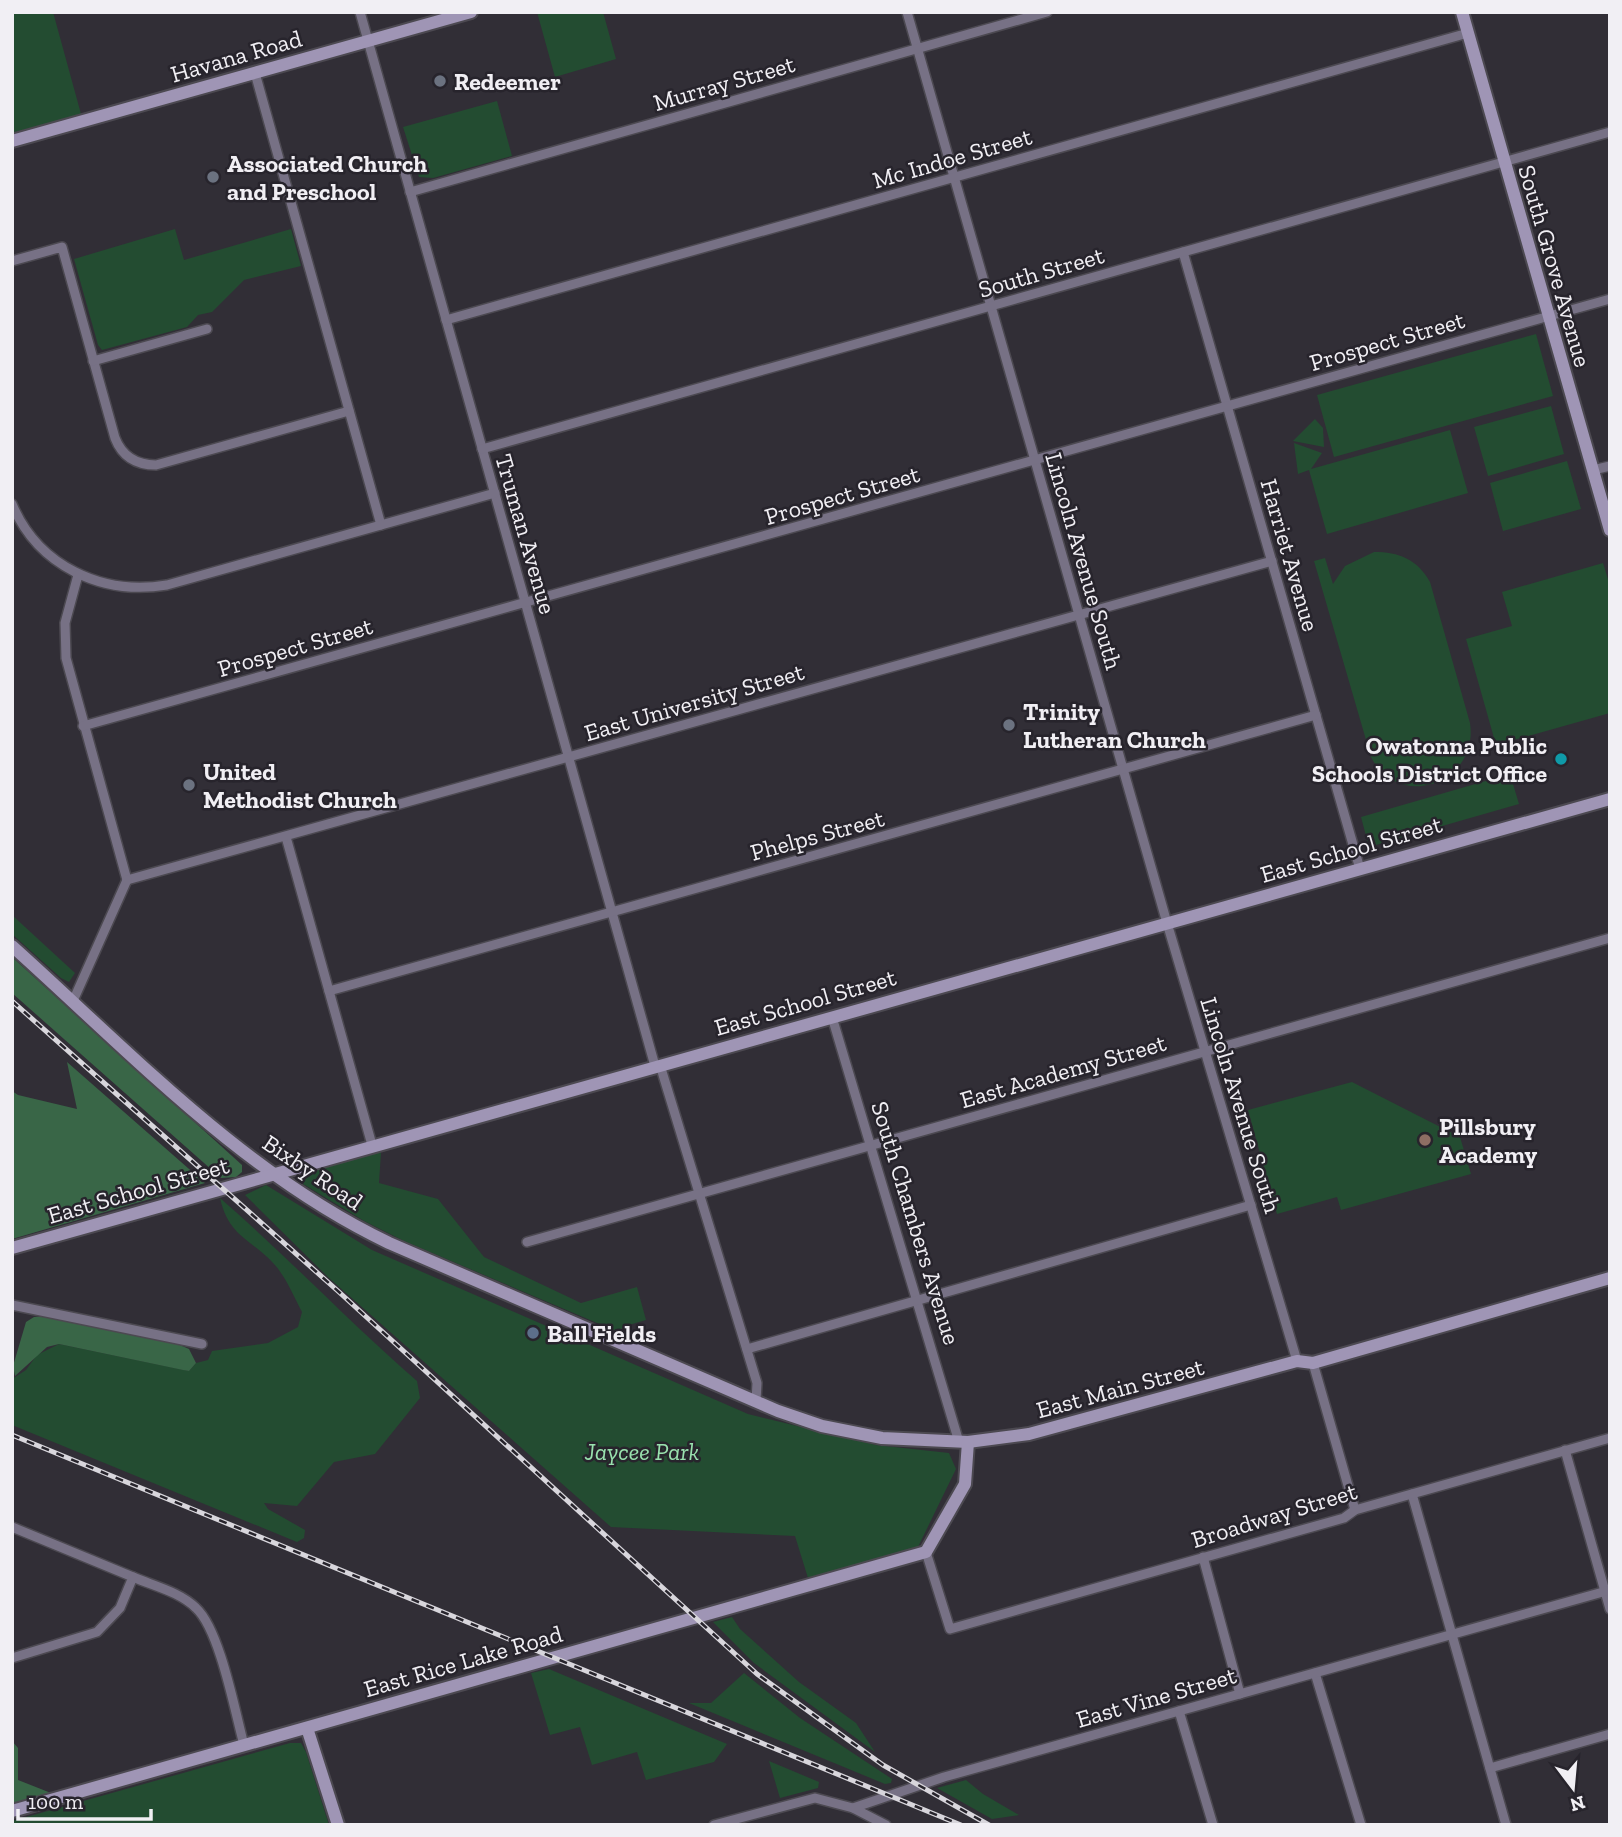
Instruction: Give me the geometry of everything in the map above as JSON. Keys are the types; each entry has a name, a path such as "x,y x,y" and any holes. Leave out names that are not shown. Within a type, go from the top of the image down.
{"street":[{"name":"Truman Avenue","path":"360,12 612,912 757,1383 756,1401"},
{"name":"Havana Road","path":"12,141 471,12"},
{"name":"Lincoln Avenue South","path":"907,12 1167,923 1297,1361"},
{"name":"Murray Street","path":"411,192 1047,12"},
{"name":"South Grove Avenue","path":"1462,12 1610,530"},
{"name":"Mc Indoe Street","path":"446,320 1468,33"},
{"path":"255,73 381,525"},
{"name":"South Street","path":"482,449 1610,132"},
{"path":"12,261 62,247 118,445 130,459 147,465 349,411"},
{"name":"Harriet Avenue","path":"1183,252 1360,869"},
{"name":"Prospect Street","path":"83,726 1610,299"},
{"path":"93,361 208,329"},
{"path":"1592,470 1610,466"},
{"path":"12,505 22,523 45,552 78,575 117,587 153,587 495,493"},
{"name":"East University Street","path":"127,880 1272,561"},
{"path":"73,1001 127,880 70,677 64,638 68,603 78,575"},
{"name":"Phelps Street","path":"329,991 1316,715"},
{"name":"East School Street","path":"12,1248 1610,799"},
{"path":"286,836 372,1146"},
{"name":"East Academy Street","path":"527,1242 1610,938"},
{"name":"Bixby Road","path":"12,946 211,1125 272,1173 331,1213 372,1235 642,1352"},
{"name":"South Chambers Avenue","path":"832,1017 916,1300 963,1442 965,1484 926,1552"},
{"path":"747,1349 1251,1205"},
{"name":"East Main Street","path":"642,1352 822,1426 913,1441 963,1442 1057,1428 1297,1361 1313,1363 1610,1278"},
{"path":"12,1305 202,1344"},
{"path":"1313,1363 1355,1510"},
{"name":"Broadway Street","path":"926,1552 950,1629 1344,1518 1355,1510 1610,1438"},
{"path":"1565,1450 1610,1609"},
{"path":"1412,1494 1506,1825"},
{"path":"12,1527 187,1600 202,1614 213,1635 244,1745"},
{"name":"East Rice Lake Road","path":"12,1811 926,1552"},
{"path":"1203,1557 1240,1694"},
{"path":"12,1658 97,1632 120,1608 133,1577"},
{"name":"East Vine Street","path":"853,1808 944,1777 1607,1591"},
{"path":"1315,1673 1361,1825"},
{"path":"1180,1711 1213,1825"},
{"path":"307,1728 338,1825"},
{"path":"1490,1768 1610,1734"},
{"path":"713,1825 747,1820 815,1798 853,1808 886,1824"}],"green space":[{"path":"12,12 53,12 81,114 12,133"},
{"path":"537,12 603,12 616,59 555,77"},
{"path":"497,101 512,156 433,178 419,177 403,127"},
{"path":"175,229 184,260 291,229 301,266 244,280 212,312 198,315 187,327 102,350 98,345 74,259"},
{"path":"1536,334 1553,396 1334,457 1317,395"},
{"path":"1551,406 1564,454 1488,476 1474,427"},
{"path":"1315,419 1323,428 1324,447 1293,441"},
{"path":"1450,430 1468,493 1327,534 1309,470 1298,474 1294,443 1322,453 1311,469"},
{"path":"1567,461 1581,509 1503,531 1490,483"},
{"path":"1374,552 1391,553 1406,558 1425,574 1430,582 1470,723 1469,744 1462,761 1450,775 1434,783 1417,786 1400,783 1384,774 1371,757 1314,561 1325,558 1333,584 1345,566"},
{"path":"1603,563 1610,586 1610,713 1496,745 1466,639 1512,626 1502,592"},
{"path":"1510,774 1519,804 1369,847 1361,817"},
{"path":"12,915 75,973 69,982 12,934"},
{"path":"12,957 242,1165 242,1172 236,1177 221,1178 12,993"},
{"path":"67,1062 205,1183 12,1239 12,1091 18,1095 77,1109"},
{"path":"1352,1082 1460,1137 1471,1174 1341,1210 1337,1197 1277,1214 1248,1110"},
{"path":"381,1152 379,1183 438,1199 484,1257 581,1303 637,1287 646,1320 622,1327 623,1334 404,1241 364,1221 303,1184 308,1172"},
{"name":"Jaycee Park","path":"266,1185 372,1250 748,1414 876,1445 949,1453 956,1469 918,1547 808,1578 795,1536 611,1527 329,1278 245,1195"},
{"path":"220,1198 417,1381 420,1398 375,1454 334,1462 297,1506 264,1503 268,1509 305,1530 304,1538 297,1542 12,1425 12,1379 26,1370 37,1355 59,1344 189,1371 196,1363 208,1360 212,1351 268,1343 298,1327 302,1312 286,1281 274,1264 235,1229"},
{"path":"46,1316 173,1342 189,1349 196,1363 189,1371 59,1344 47,1347 15,1376 13,1366 26,1322 34,1317"},
{"path":"732,1617 740,1629 799,1682 856,1723 875,1752 754,1663 713,1622"},
{"path":"549,1669 727,1744 714,1762 646,1780 637,1752 592,1765 580,1727 550,1735 531,1673"},
{"path":"744,1673 800,1718 892,1779 891,1783 885,1784 689,1703 711,1703"},
{"path":"12,1741 18,1748 18,1780 51,1793 12,1804"},
{"path":"290,1743 301,1743 306,1752 329,1825 12,1825 12,1821"},
{"path":"769,1761 819,1782 818,1788 780,1798"},
{"path":"966,1780 983,1794 1019,1815 992,1819 937,1788"}],"railway":[{"path":"12,1001 339,1292 757,1674 883,1765 989,1825"},
{"path":"12,1435 961,1825"}],"place":[{"name":"Redeemer","path":"440,81"},
{"name":"Associated Church and Preschool","path":"213,177"},
{"name":"Trinity Lutheran Church","path":"1009,725"},
{"name":"Owatonna Public Schools District Office","path":"1561,759"},
{"name":"United Methodist Church","path":"189,785"},
{"name":"Pillsbury Academy","path":"1425,1140"},
{"name":"Ball Fields","path":"533,1333"}]}
